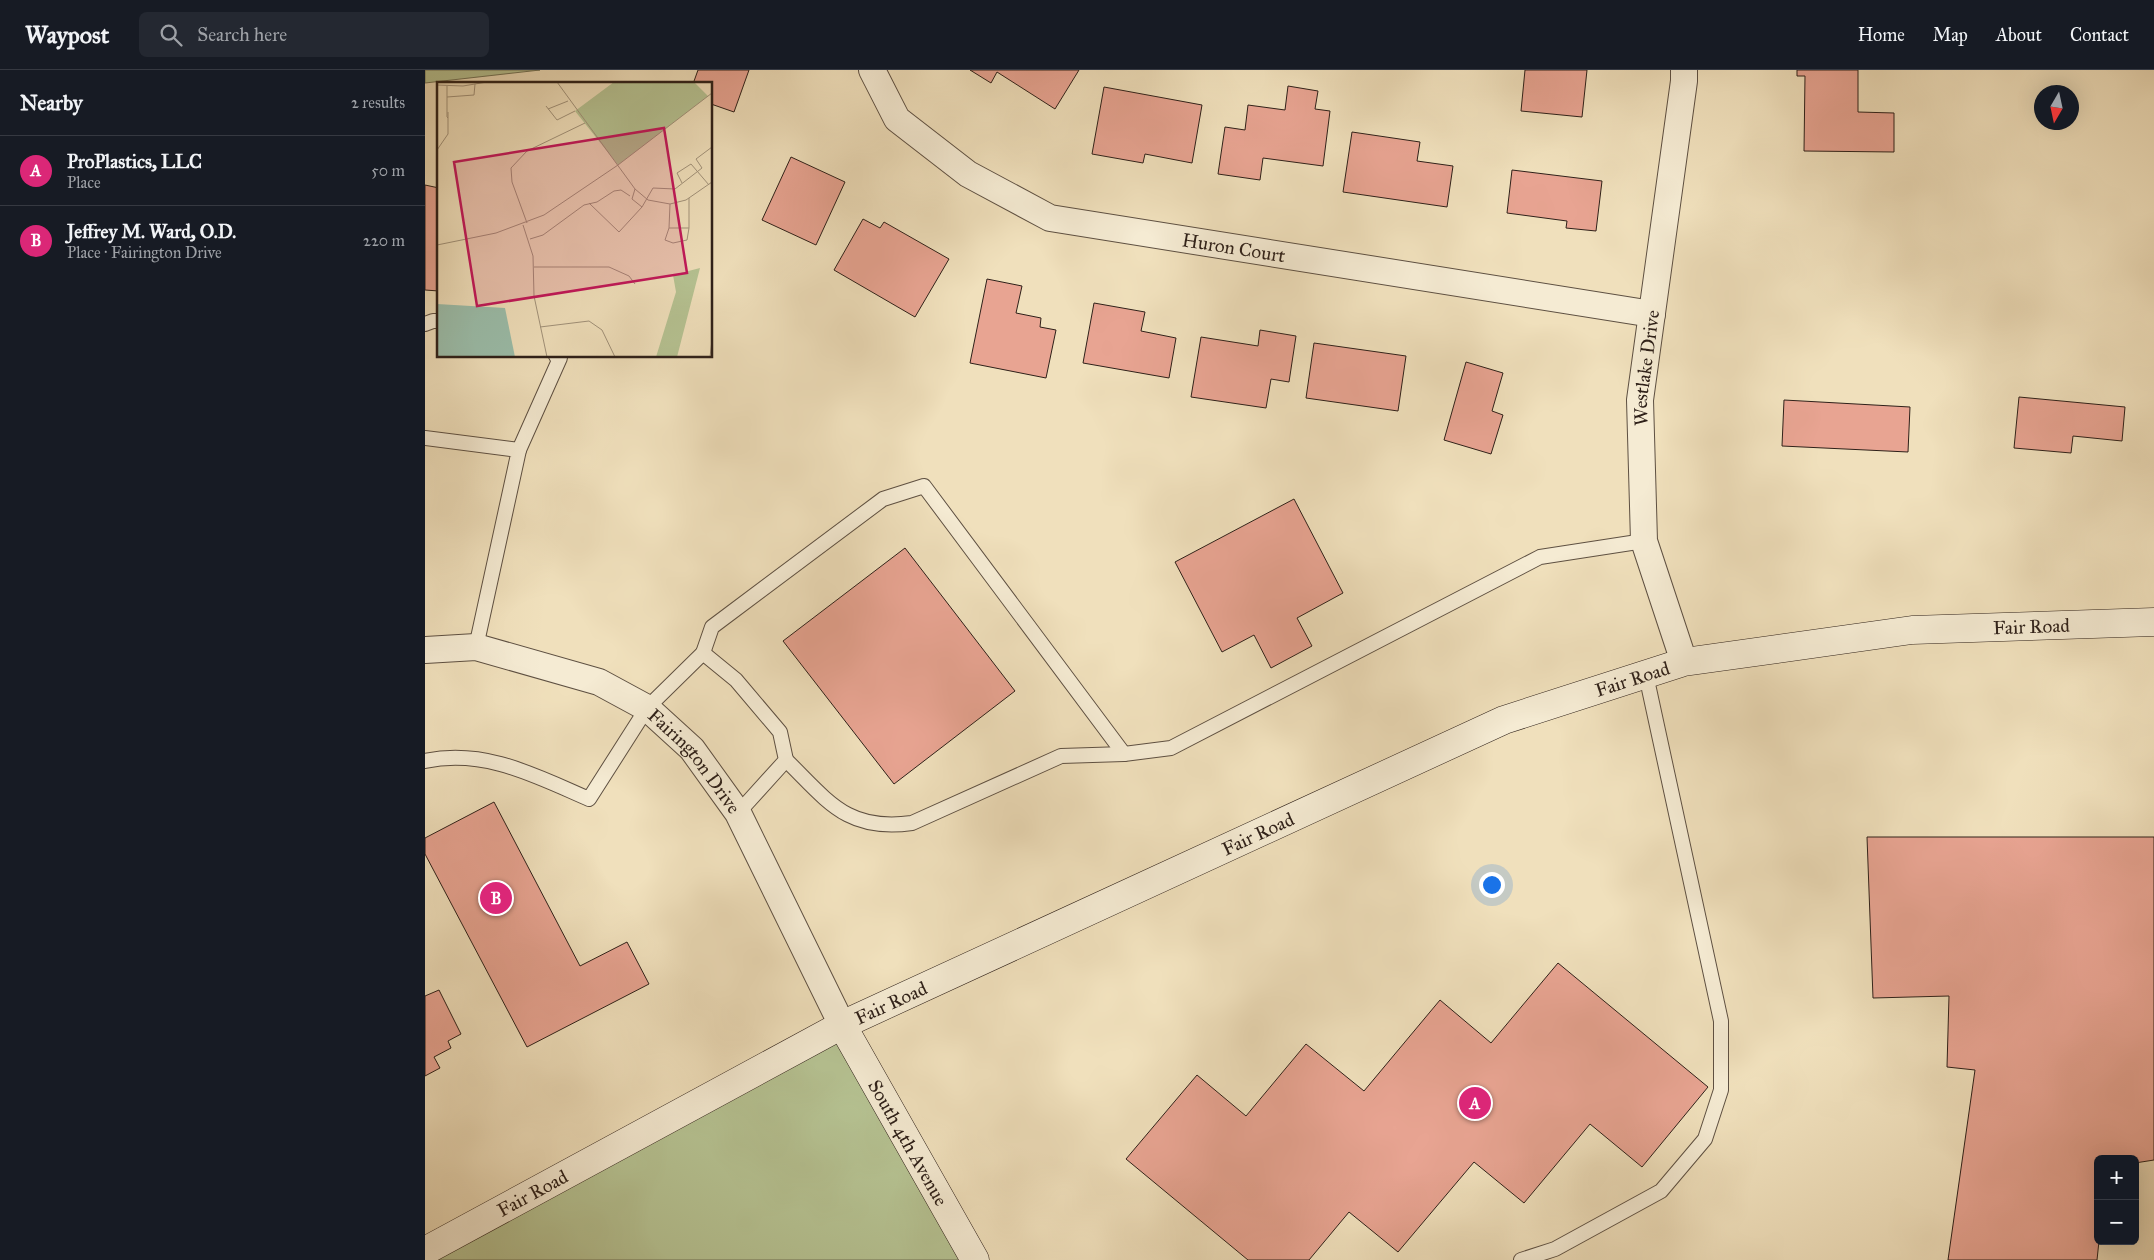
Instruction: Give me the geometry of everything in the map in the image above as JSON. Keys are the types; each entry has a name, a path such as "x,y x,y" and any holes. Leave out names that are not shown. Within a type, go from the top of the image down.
{"main road":[{"name":"Fair Road","path":"425,1251 842,1025 1504,720 1684,662 1913,630 2154,622"},
{"name":"South 4th Avenue","path":"842,1025 975,1260"}],"street":[{"name":"Huron Court","path":"872,70 897,119 967,174 1050,218 1652,314"},
{"name":"Westlake Drive","path":"1684,70 1685,81 1640,400 1644,540 1684,662"},
{"name":"Fairington Drive","path":"425,650 476,647 599,682 647,708 692,749 738,813 842,1025"}],"lane":[{"path":"425,324 437,321"},
{"path":"476,647 519,450 560,358"},
{"path":"425,438 519,450"},
{"path":"425,761 446,757 478,758 519,769 589,799 647,708 703,652 712,627 883,499 924,486 1124,754"},
{"path":"703,652 736,680 780,732 785,760 831,803 853,818 870,824 892,826 912,823 1061,756 1124,754 1171,748 1540,557 1644,540"},
{"path":"1521,1260 1555,1250 1661,1191 1705,1139 1721,1090 1721,1021 1646,675"},
{"path":"738,813 785,760"}],"green space":[{"path":"425,70 540,70 425,83"},
{"path":"842,1025 975,1260 425,1260"}],"building":[{"path":"698,70 749,70 734,112 713,105 713,82 694,82"},
{"path":"970,70 1079,70 1055,109 997,72 991,83"},
{"path":"1525,70 1587,70 1582,117 1521,111"},
{"path":"1797,70 1858,70 1858,112 1894,113 1894,152 1804,151 1805,76 1797,76"},
{"path":"1288,86 1318,91 1315,109 1330,111 1323,166 1263,158 1260,180 1218,174 1225,127 1245,130 1248,105 1285,110"},
{"path":"1104,87 1202,105 1192,163 1145,154 1143,163 1092,154"},
{"path":"1352,132 1420,142 1417,161 1453,166 1447,207 1343,192"},
{"path":"791,157 845,182 816,245 762,220"},
{"path":"1512,170 1602,181 1596,231 1566,228 1567,221 1507,213"},
{"path":"425,185 437,188 437,291 425,290"},
{"path":"863,219 880,228 884,222 949,259 915,317 834,270"},
{"path":"987,279 1022,286 1016,313 1041,318 1040,327 1056,330 1046,378 970,363"},
{"path":"1094,303 1145,312 1141,331 1176,338 1169,378 1083,363"},
{"path":"1260,330 1296,336 1289,382 1271,379 1266,408 1191,397 1201,337 1258,346"},
{"path":"1314,343 1406,356 1398,411 1306,398"},
{"path":"1466,362 1503,373 1492,411 1503,415 1491,454 1444,440"},
{"path":"2019,397 2125,407 2122,441 2073,436 2071,453 2014,448"},
{"path":"1784,400 1910,407 1908,452 1782,446"},
{"path":"1294,499 1343,593 1297,618 1312,646 1271,668 1254,635 1222,652 1175,562"},
{"path":"905,548 1015,691 894,784 783,641"},
{"path":"494,802 580,966 627,942 649,984 527,1047 425,854 425,838"},
{"path":"1867,837 2154,837 2154,1160 2139,1162 2139,1155 2094,1155 2094,1245 2099,1245 2097,1260 1948,1260 1975,1070 1947,1067 1949,996 1873,998"},
{"path":"1558,963 1708,1087 1642,1167 1590,1124 1524,1203 1474,1162 1398,1252 1349,1212 1309,1260 1248,1260 1126,1159 1197,1075 1246,1116 1306,1044 1364,1091 1440,1000 1491,1043"},
{"path":"439,990 461,1034 448,1041 451,1048 434,1057 440,1068 425,1076 425,996"}],"place":[{"name":"Jeffrey M. Ward, O.D.","path":"496,898"},
{"name":"ProPlastics, LLC","path":"1475,1103"}]}
